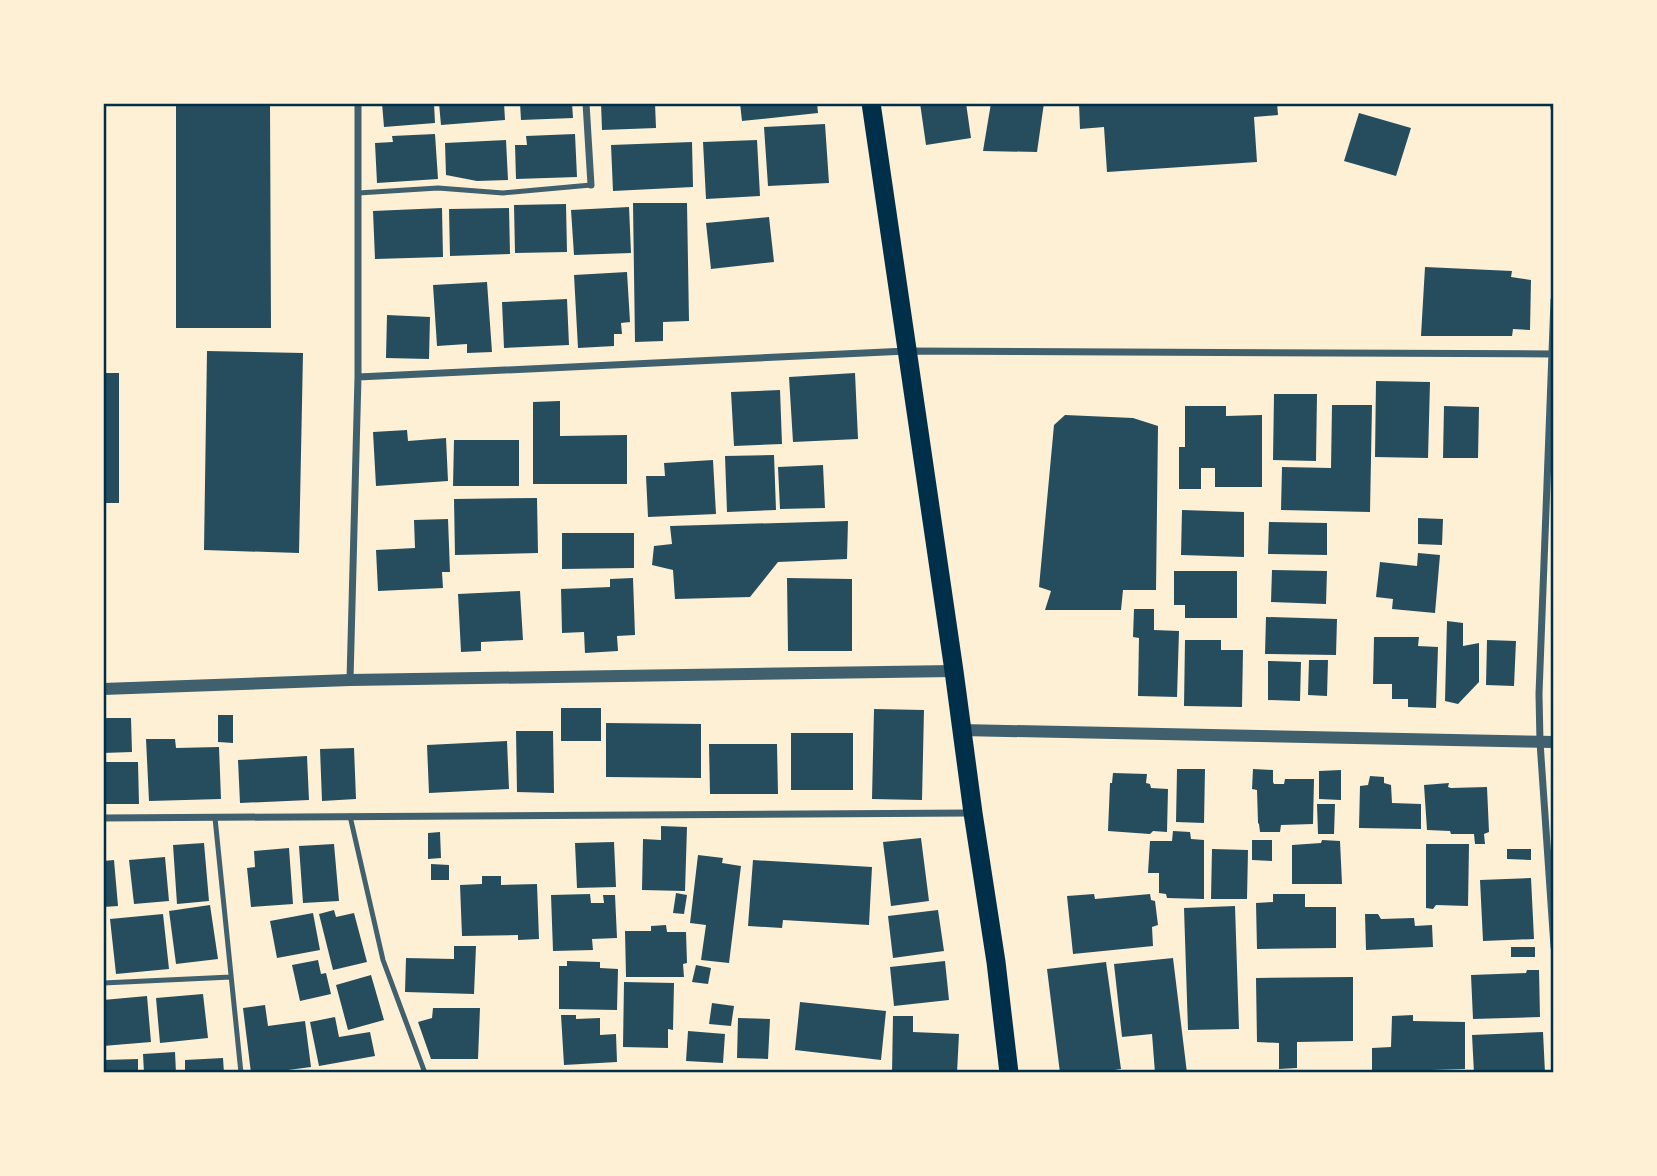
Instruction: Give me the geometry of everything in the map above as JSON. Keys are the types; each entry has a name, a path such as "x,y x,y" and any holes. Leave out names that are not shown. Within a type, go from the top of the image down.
{"highway":[{"path":"871,103 954,671 972,813 996,962 1009,1073"}],"street":[{"path":"350,680 358,377 358,103"},
{"path":"586,103 592,185"},
{"path":"1554,300 1539,694 1547,742 1554,947"},
{"path":"358,377 907,351 1552,354"},
{"path":"103,689 350,680 954,671"},
{"path":"961,730 1547,742"},
{"path":"103,818 972,813"}],"lane":[{"path":"358,193 438,188 503,193 592,185"},
{"path":"351,816 383,960 425,1073"},
{"path":"215,818 241,1073"},
{"path":"103,983 231,978"}],"building":[{"path":"176,103 270,103 271,328 176,328"},
{"path":"382,103 434,103 435,123 384,127"},
{"path":"439,103 504,103 505,120 441,125"},
{"path":"520,103 572,103 573,118 521,120"},
{"path":"601,103 655,103 656,128 602,130"},
{"path":"740,103 817,103 818,113 742,121"},
{"path":"920,103 966,103 971,138 926,145"},
{"path":"991,103 1044,103 1037,152 983,151"},
{"path":"1079,103 1277,103 1278,115 1254,117 1257,162 1107,172 1104,127 1080,129"},
{"path":"1359,113 1411,128 1396,176 1344,161"},
{"path":"825,124 829,183 768,186 764,127"},
{"path":"435,134 438,179 377,183 375,143 393,142 392,136"},
{"path":"575,134 577,177 516,179 515,145 527,145 526,136"},
{"path":"506,140 508,180 477,181 446,175 445,143"},
{"path":"757,140 760,196 706,199 703,142"},
{"path":"692,142 693,187 613,191 611,145"},
{"path":"633,203 687,203 689,321 663,322 663,341 635,342"},
{"path":"566,204 567,252 515,253 514,205"},
{"path":"629,207 631,253 574,255 571,210"},
{"path":"442,208 443,257 375,259 373,211"},
{"path":"509,208 510,254 450,256 449,209"},
{"path":"769,217 774,262 711,269 706,223"},
{"path":"1425,267 1512,271 1511,277 1531,280 1530,330 1513,329 1512,336 1421,336"},
{"path":"627,272 630,322 621,323 622,334 614,334 614,346 578,348 574,275"},
{"path":"487,282 492,352 467,353 467,344 437,346 433,285"},
{"path":"567,299 569,345 504,348 502,302"},
{"path":"387,315 430,317 429,359 386,358"},
{"path":"207,351 303,353 299,553 204,550"},
{"path":"103,373 119,373 119,503 103,503"},
{"path":"855,373 858,439 793,442 789,377"},
{"path":"1376,381 1430,382 1428,458 1375,457"},
{"path":"780,390 782,444 734,446 731,392"},
{"path":"1274,394 1317,394 1316,461 1273,460"},
{"path":"560,401 560,436 627,435 627,484 533,484 533,402"},
{"path":"1332,405 1372,405 1370,512 1281,510 1282,467 1331,468"},
{"path":"1185,406 1226,406 1226,416 1262,415 1262,487 1215,487 1215,468 1201,468 1201,489 1179,489 1179,447 1185,447"},
{"path":"1444,406 1479,407 1478,458 1443,458"},
{"path":"1065,415 1133,418 1158,426 1156,590 1123,590 1121,610 1045,610 1051,591 1039,587 1054,425"},
{"path":"407,430 408,441 446,438 448,481 376,486 373,432"},
{"path":"454,440 519,440 519,486 453,486"},
{"path":"774,455 776,510 727,512 725,456"},
{"path":"713,460 716,514 648,517 646,476 665,476 664,463"},
{"path":"823,465 825,508 780,509 778,467"},
{"path":"537,498 538,553 455,555 454,499"},
{"path":"1182,510 1244,512 1244,557 1181,555"},
{"path":"1418,518 1443,519 1442,545 1418,544"},
{"path":"448,519 450,572 442,572 443,588 378,591 376,550 415,548 414,520"},
{"path":"848,521 847,559 778,562 750,597 675,599 673,570 652,565 654,546 672,544 670,526"},
{"path":"1269,522 1327,523 1327,555 1268,554"},
{"path":"562,533 634,533 634,568 562,569"},
{"path":"1418,553 1440,555 1435,613 1392,609 1393,599 1376,597 1380,562 1417,566"},
{"path":"1272,570 1327,571 1326,604 1271,602"},
{"path":"1174,571 1237,571 1237,618 1185,618 1185,605 1174,605"},
{"path":"633,578 635,635 617,636 618,651 585,653 584,632 562,633 561,589 610,587 610,579"},
{"path":"787,578 852,579 852,651 788,651"},
{"path":"520,591 523,640 481,642 481,651 461,652 458,594"},
{"path":"1134,609 1154,609 1154,630 1179,631 1177,697 1138,696 1139,638 1133,637"},
{"path":"1266,617 1337,619 1336,655 1265,654"},
{"path":"1447,621 1463,623 1463,646 1479,643 1479,682 1458,704 1445,701"},
{"path":"1374,637 1419,637 1418,646 1438,647 1436,708 1408,707 1408,699 1392,699 1392,684 1373,684"},
{"path":"1185,640 1221,640 1221,650 1243,650 1242,707 1184,706"},
{"path":"1487,640 1516,641 1514,686 1486,685"},
{"path":"1309,660 1328,660 1327,696 1308,695"},
{"path":"1268,661 1301,662 1300,701 1268,700"},
{"path":"561,708 601,708 601,741 561,741"},
{"path":"874,709 924,710 922,800 872,799"},
{"path":"218,715 233,715 233,743 218,742"},
{"path":"103,718 131,718 132,752 103,753"},
{"path":"606,723 701,724 701,778 606,777"},
{"path":"516,731 553,731 554,793 517,792"},
{"path":"791,733 853,733 853,790 791,790"},
{"path":"146,739 175,739 176,748 219,747 221,799 149,801"},
{"path":"507,741 509,789 429,793 427,745"},
{"path":"709,744 777,744 778,794 710,794"},
{"path":"354,748 356,799 322,801 320,749"},
{"path":"307,756 309,800 240,803 238,760"},
{"path":"103,762 138,762 139,804 103,804"},
{"path":"1177,769 1205,769 1204,823 1176,822"},
{"path":"1253,769 1273,770 1274,784 1284,784 1285,779 1314,779 1313,824 1281,825 1280,832 1260,832 1257,790 1252,789"},
{"path":"1341,770 1341,800 1319,799 1319,771"},
{"path":"1113,773 1147,774 1146,783 1150,784 1151,788 1168,789 1167,832 1153,831 1150,834 1108,831 1110,783"},
{"path":"1370,776 1384,777 1384,783 1391,785 1392,803 1421,804 1421,829 1359,828 1360,786 1368,785"},
{"path":"1449,783 1448,787 1451,788 1487,787 1489,832 1484,834 1485,844 1475,844 1474,834 1427,830 1424,785"},
{"path":"1317,804 1335,804 1334,834 1318,834"},
{"path":"661,826 687,827 685,891 642,890 643,839 661,840"},
{"path":"1173,831 1190,832 1191,839 1204,840 1204,899 1167,898 1166,894 1159,893 1159,873 1148,873 1150,841 1172,841"},
{"path":"440,832 441,858 428,859 428,833"},
{"path":"921,838 929,901 891,906 883,842"},
{"path":"1252,840 1272,840 1272,861 1252,860"},
{"path":"1322,840 1340,841 1342,884 1292,884 1292,845 1321,843"},
{"path":"614,842 616,887 577,888 575,843"},
{"path":"204,843 209,901 177,904 173,845"},
{"path":"334,844 339,901 303,903 299,846"},
{"path":"1426,844 1469,844 1468,906 1436,905 1433,909 1426,908"},
{"path":"289,848 293,904 251,907 247,868 255,867 254,851"},
{"path":"1212,849 1248,850 1247,899 1211,899"},
{"path":"1507,849 1531,849 1531,860 1507,859"},
{"path":"698,855 723,858 722,863 741,866 729,963 701,960 706,925 690,923"},
{"path":"165,857 169,901 134,904 129,860"},
{"path":"114,860 118,906 103,907 103,861"},
{"path":"753,860 872,867 869,925 783,920 782,928 748,926"},
{"path":"431,864 449,865 449,880 431,880"},
{"path":"482,876 501,876 501,885 537,884 539,939 518,940 518,935 462,936 460,885 482,884"},
{"path":"1531,878 1534,939 1483,941 1480,880"},
{"path":"676,893 687,895 684,914 673,913"},
{"path":"590,894 591,903 604,903 603,895 615,895 617,938 592,939 593,950 553,951 551,895"},
{"path":"1094,894 1095,899 1150,894 1151,900 1155,901 1158,925 1152,927 1153,946 1073,954 1067,896"},
{"path":"1273,894 1305,894 1305,907 1336,907 1336,948 1257,949 1256,903 1273,902"},
{"path":"210,905 218,959 176,964 169,911"},
{"path":"1235,906 1239,1029 1188,1030 1184,908"},
{"path":"334,910 336,917 354,913 367,962 333,970 319,914"},
{"path":"938,910 944,951 893,958 888,916"},
{"path":"313,913 320,950 277,958 270,921"},
{"path":"163,914 169,969 116,974 110,919"},
{"path":"1365,914 1378,914 1381,919 1414,918 1415,926 1432,925 1433,947 1366,950"},
{"path":"666,925 667,932 686,932 687,963 683,964 684,977 626,977 625,931 651,931 651,926"},
{"path":"454,946 476,946 474,994 405,992 406,958 454,959"},
{"path":"1511,947 1535,947 1535,957 1511,957"},
{"path":"1173,958 1187,1073 1155,1073 1152,1034 1122,1037 1114,964"},
{"path":"318,960 321,974 326,973 331,994 300,1001 292,965"},
{"path":"567,961 600,962 600,968 618,969 617,1010 559,1009 559,966 567,966"},
{"path":"945,961 949,1000 894,1006 890,967"},
{"path":"1106,962 1121,1069 1095,1073 1060,1073 1047,969"},
{"path":"696,965 711,968 708,984 692,982"},
{"path":"1527,970 1539,970 1540,1017 1473,1019 1471,975 1526,973"},
{"path":"371,975 384,1020 348,1030 336,985"},
{"path":"1353,977 1353,1041 1297,1042 1297,1068 1279,1069 1279,1043 1257,1042 1256,978"},
{"path":"624,982 674,983 673,1030 668,1029 668,1048 623,1047"},
{"path":"203,994 208,1038 160,1043 156,998"},
{"path":"147,996 151,1042 103,1046 103,1000"},
{"path":"800,1002 886,1011 881,1060 795,1050"},
{"path":"712,1003 734,1006 731,1026 709,1024"},
{"path":"265,1005 268,1026 305,1021 311,1067 251,1073 243,1008"},
{"path":"433,1008 480,1008 478,1059 431,1059 418,1022 432,1018"},
{"path":"561,1015 576,1015 576,1019 600,1018 600,1035 616,1034 617,1062 564,1065"},
{"path":"1413,1015 1413,1021 1465,1022 1465,1069 1431,1070 1431,1073 1372,1073 1372,1048 1391,1047 1392,1016"},
{"path":"893,1016 913,1016 913,1032 959,1034 957,1073 892,1073"},
{"path":"335,1017 339,1037 370,1032 375,1056 319,1066 310,1022"},
{"path":"738,1018 770,1019 768,1059 737,1058"},
{"path":"688,1031 725,1034 723,1063 686,1061"},
{"path":"1543,1032 1545,1073 1474,1073 1472,1035"},
{"path":"175,1052 176,1073 144,1073 143,1054"},
{"path":"223,1058 224,1073 185,1073 185,1060"},
{"path":"138,1059 138,1073 103,1073 103,1060"}]}
